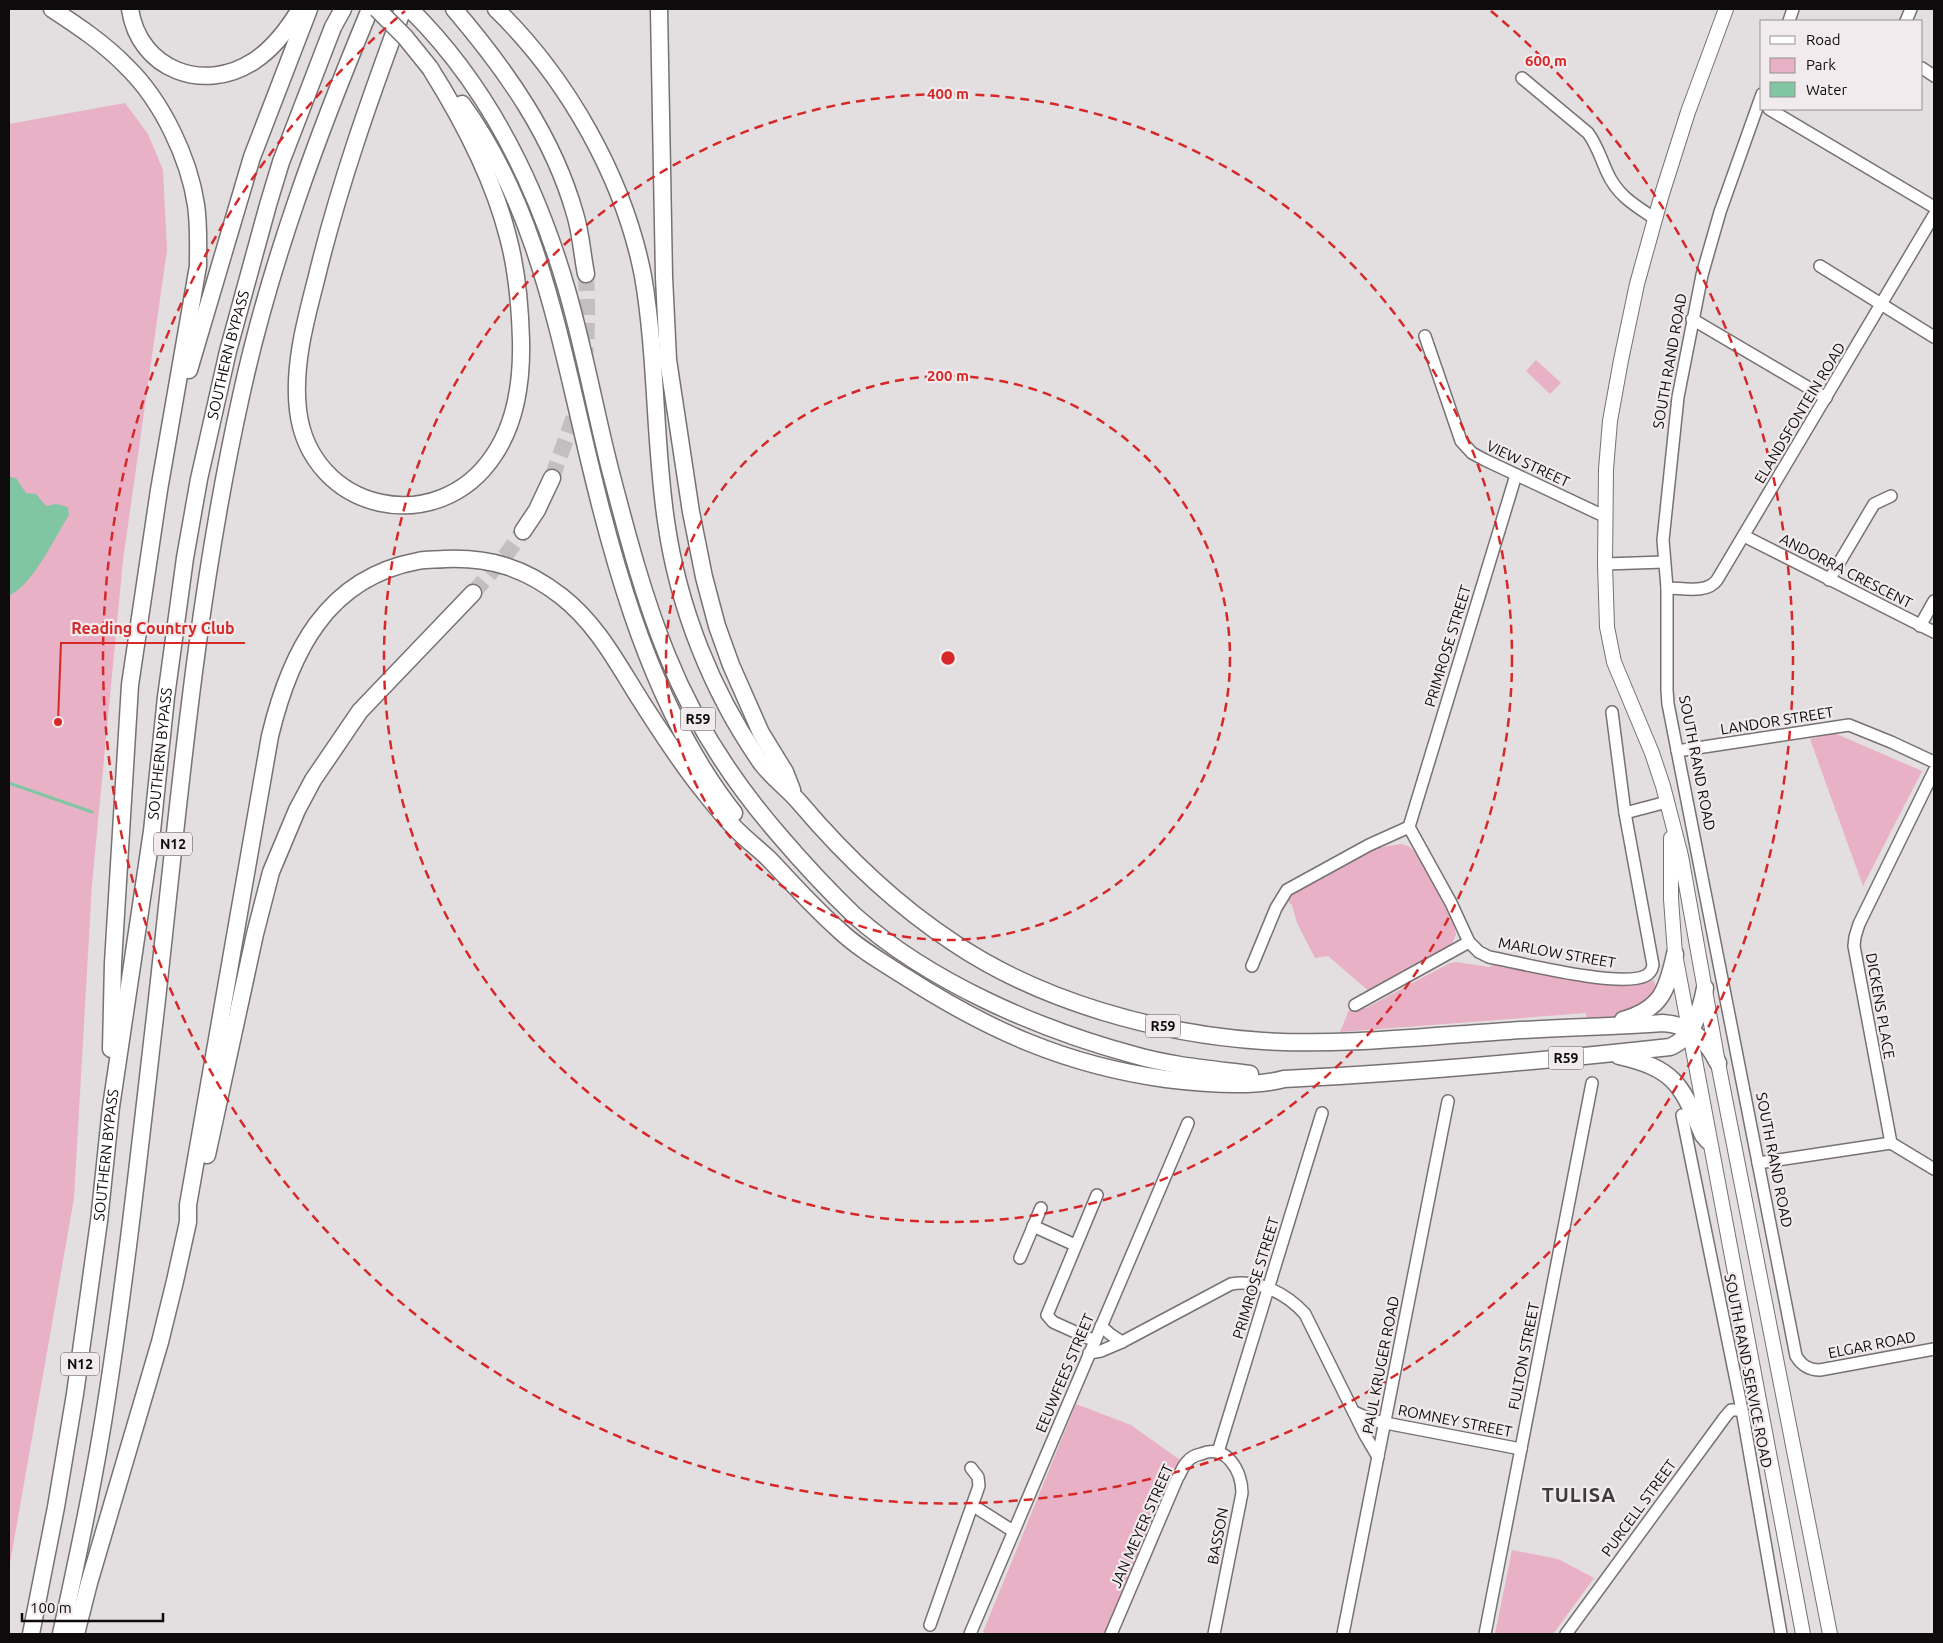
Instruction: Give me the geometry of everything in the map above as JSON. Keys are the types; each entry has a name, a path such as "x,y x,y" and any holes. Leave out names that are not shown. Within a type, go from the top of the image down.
{"highway":[{"path":"52,9 84,30 110,51 129,68 149,93 176,137 190,178 196,206 198,266 148,560 130,685 113,963 110,1119"},
{"path":"130,9 136,33 157,59 187,74 213,76 246,66 264,54 280,38 300,9"},
{"path":"148,560 188,373 223,253 252,157 309,9"},
{"name":"SOUTHERN BYPASS","path":"31,1634 56,1507 75,1394 99,1221 110,1119 152,831 166,697 182,578 199,479 230,342 281,162 333,27 343,9"},
{"name":"SOUTHERN BYPASS","path":"61,1634 88,1509 124,1276 155,1017 190,690 223,484 242,392 272,277 306,174 370,9"},
{"path":"377,9 405,37 431,70 478,155 508,236 516,273 520,311 521,375 516,406 510,425 494,456 470,482 443,497 412,505 383,504 370,501 346,489 336,481 316,458 307,443 301,426 297,391 304,327 338,195 379,74 404,9"},
{"name":"R59","path":"410,9 447,50 506,138 532,189 545,221 567,290 611,474 636,563 668,658 700,724 757,810 854,914 884,938 927,967 973,994 1019,1016 1083,1040 1136,1056 1190,1067 1284,1079 1424,1071 1607,1053"},
{"path":"454,9 500,64 544,136 569,194 576,216 586,274"},
{"name":"R59","path":"496,9 539,54 563,89 596,146 627,219 643,278 666,521 673,561 700,648 731,714 765,768 796,798 828,836 911,913 956,945 998,969 1090,1008 1145,1023 1194,1033 1262,1041 1358,1041 1511,1030 1604,1026"},
{"path":"659,9 664,277 668,360 691,512 704,577 717,626 731,665 757,724 785,772 796,798"},
{"path":"431,70 452,90 481,133 521,212 542,274 565,357 598,500 621,584 634,622 686,738 756,846"},
{"path":"523,531 537,510 552,478"},
{"path":"76,1634 176,1282 263,774 278,702 299,649 326,612 342,597 379,573 421,560 467,558 502,564 529,574 546,584 577,609 602,639 660,730 702,790 731,825 756,846 840,932 872,955 958,1009 1009,1035 1074,1060 1133,1074 1189,1082 1251,1083 1274,1082 1284,1079"},
{"path":"188,1214 194,1205 204,1172 255,934 278,853 291,822 313,780 360,711 397,670 473,593"},
{"path":"1604,1026 1636,1016 1655,1004 1668,985 1674,954"},
{"path":"1607,1053 1670,1047 1678,1043 1689,1031 1698,1016 1705,988"},
{"path":"1604,1026 1663,1023 1679,1025 1707,1043 1718,1063"},
{"path":"1607,1053 1645,1063 1666,1074 1684,1093 1703,1135 1708,1141"}],"main road":[{"path":"1726,9 1688,112 1654,218 1637,284 1614,395 1608,437 1605,564 1607,627 1614,662 1652,753 1681,856 1718,1063 1830,1634"},
{"path":"1670,817 1674,954 1803,1634"}],"street":[{"path":"1923,69 1934,76"},
{"path":"1522,78 1588,133 1596,145 1615,188 1628,201 1654,218"},
{"name":"SOUTH RAND ROAD","path":"1760,103 1720,212 1702,275 1678,397 1664,519 1664,562 1668,588 1667,690 1677,751 1794,1351"},
{"path":"1772,110 1934,207"},
{"name":"ELANDSFONTEIN ROAD","path":"1668,588 1704,588 1714,584 1934,215"},
{"path":"1820,266 1934,337"},
{"path":"1692,319 1826,398"},
{"name":"VIEW STREET","path":"1425,336 1463,445 1477,456 1606,517"},
{"name":"PRIMROSE STREET","path":"1409,827 1516,475"},
{"path":"1829,580 1874,504 1890,496"},
{"name":"ANDORRA CRESCENT","path":"1744,536 1934,632"},
{"path":"1605,564 1664,562"},
{"path":"1920,626 1934,601"},
{"path":"1612,712 1625,813 1667,802"},
{"name":"LANDOR STREET","path":"1677,751 1849,725 1934,762"},
{"name":"DICKENS PLACE","path":"1891,1143 1861,990 1854,946 1855,937 1859,924 1934,771"},
{"name":"MARLOW STREET","path":"1469,942 1479,952 1489,957 1605,979 1640,978 1650,973 1654,965 1625,813"},
{"path":"1252,966 1278,902 1287,890 1369,845 1409,827 1451,903 1469,942 1355,1005"},
{"name":"FULTON STREET","path":"1486,1634 1592,1083"},
{"name":"PAUL KRUGER ROAD","path":"1343,1634 1448,1101"},
{"name":"PRIMROSE STREET","path":"1218,1452 1322,1113"},
{"name":"SOUTH RAND SERVICE ROAD","path":"1682,1115 1742,1410 1781,1634"},
{"name":"EEUWFEES STREET","path":"970,1634 1188,1123"},
{"path":"1758,1163 1891,1143 1934,1168"},
{"path":"1095,1341 1053,1322 1047,1315 1097,1195"},
{"path":"1020,1258 1041,1208"},
{"path":"1033,1226 1075,1246"},
{"path":"1089,1353 1101,1351 1122,1342 1231,1284 1248,1282 1268,1289 1291,1299 1305,1314 1378,1456"},
{"path":"1101,1326 1122,1342"},
{"name":"ELGAR ROAD","path":"1794,1351 1800,1362 1813,1370 1934,1349"},
{"name":"PURCELL STREET","path":"1566,1634 1725,1417 1731,1410 1742,1410"},
{"name":"ROMNEY STREET","path":"1354,1412 1375,1421 1521,1449"},
{"name":"JAN MEYER STREET","path":"1111,1634 1159,1519 1187,1461 1210,1450 1218,1452"},
{"name":"BASSON","path":"1214,1634 1242,1493 1242,1480 1236,1468 1230,1459 1218,1452"},
{"path":"930,1625 979,1481 970,1468"},
{"path":"972,1505 1013,1531"}],"green space":[{"path":"125,103 148,134 163,170 167,250 123,560 92,884 74,1198 9,1569 9,124"},
{"path":"1536,360 1561,383 1550,394 1526,371"},
{"path":"1834,733 1922,771 1863,886 1810,739"},
{"path":"1401,844 1408,846 1416,852 1454,924 1456,935 1450,947 1370,992 1328,956 1315,958 1297,923 1292,905 1286,900 1291,894 1375,848"},
{"path":"1456,962 1489,967 1496,964 1601,984 1641,984 1654,980 1658,997 1624,1017 1601,1019 1586,1017 1586,1013 1340,1032 1349,1010 1356,1007 1366,1008 1450,963"},
{"path":"1076,1404 1131,1425 1180,1460 1105,1634 989,1634 983,1632"},
{"path":"1512,1550 1558,1559 1594,1578 1553,1634 1495,1634"}],"water":[{"path":"9,477 16,478 26,493 36,494 46,506 56,504 68,507 69,515 35,571 18,590 9,596"}],"waterway":[{"path":"9,783 92,812"}],"tunnel":[{"path":"552,478 574,417 582,382 587,336 586,274"},
{"path":"473,593 506,555 523,531"}],"place":[{"name":"Reading Country Club","path":"58,722"}],"district":[{"name":"TULISA","path":"1579,1495"}]}
